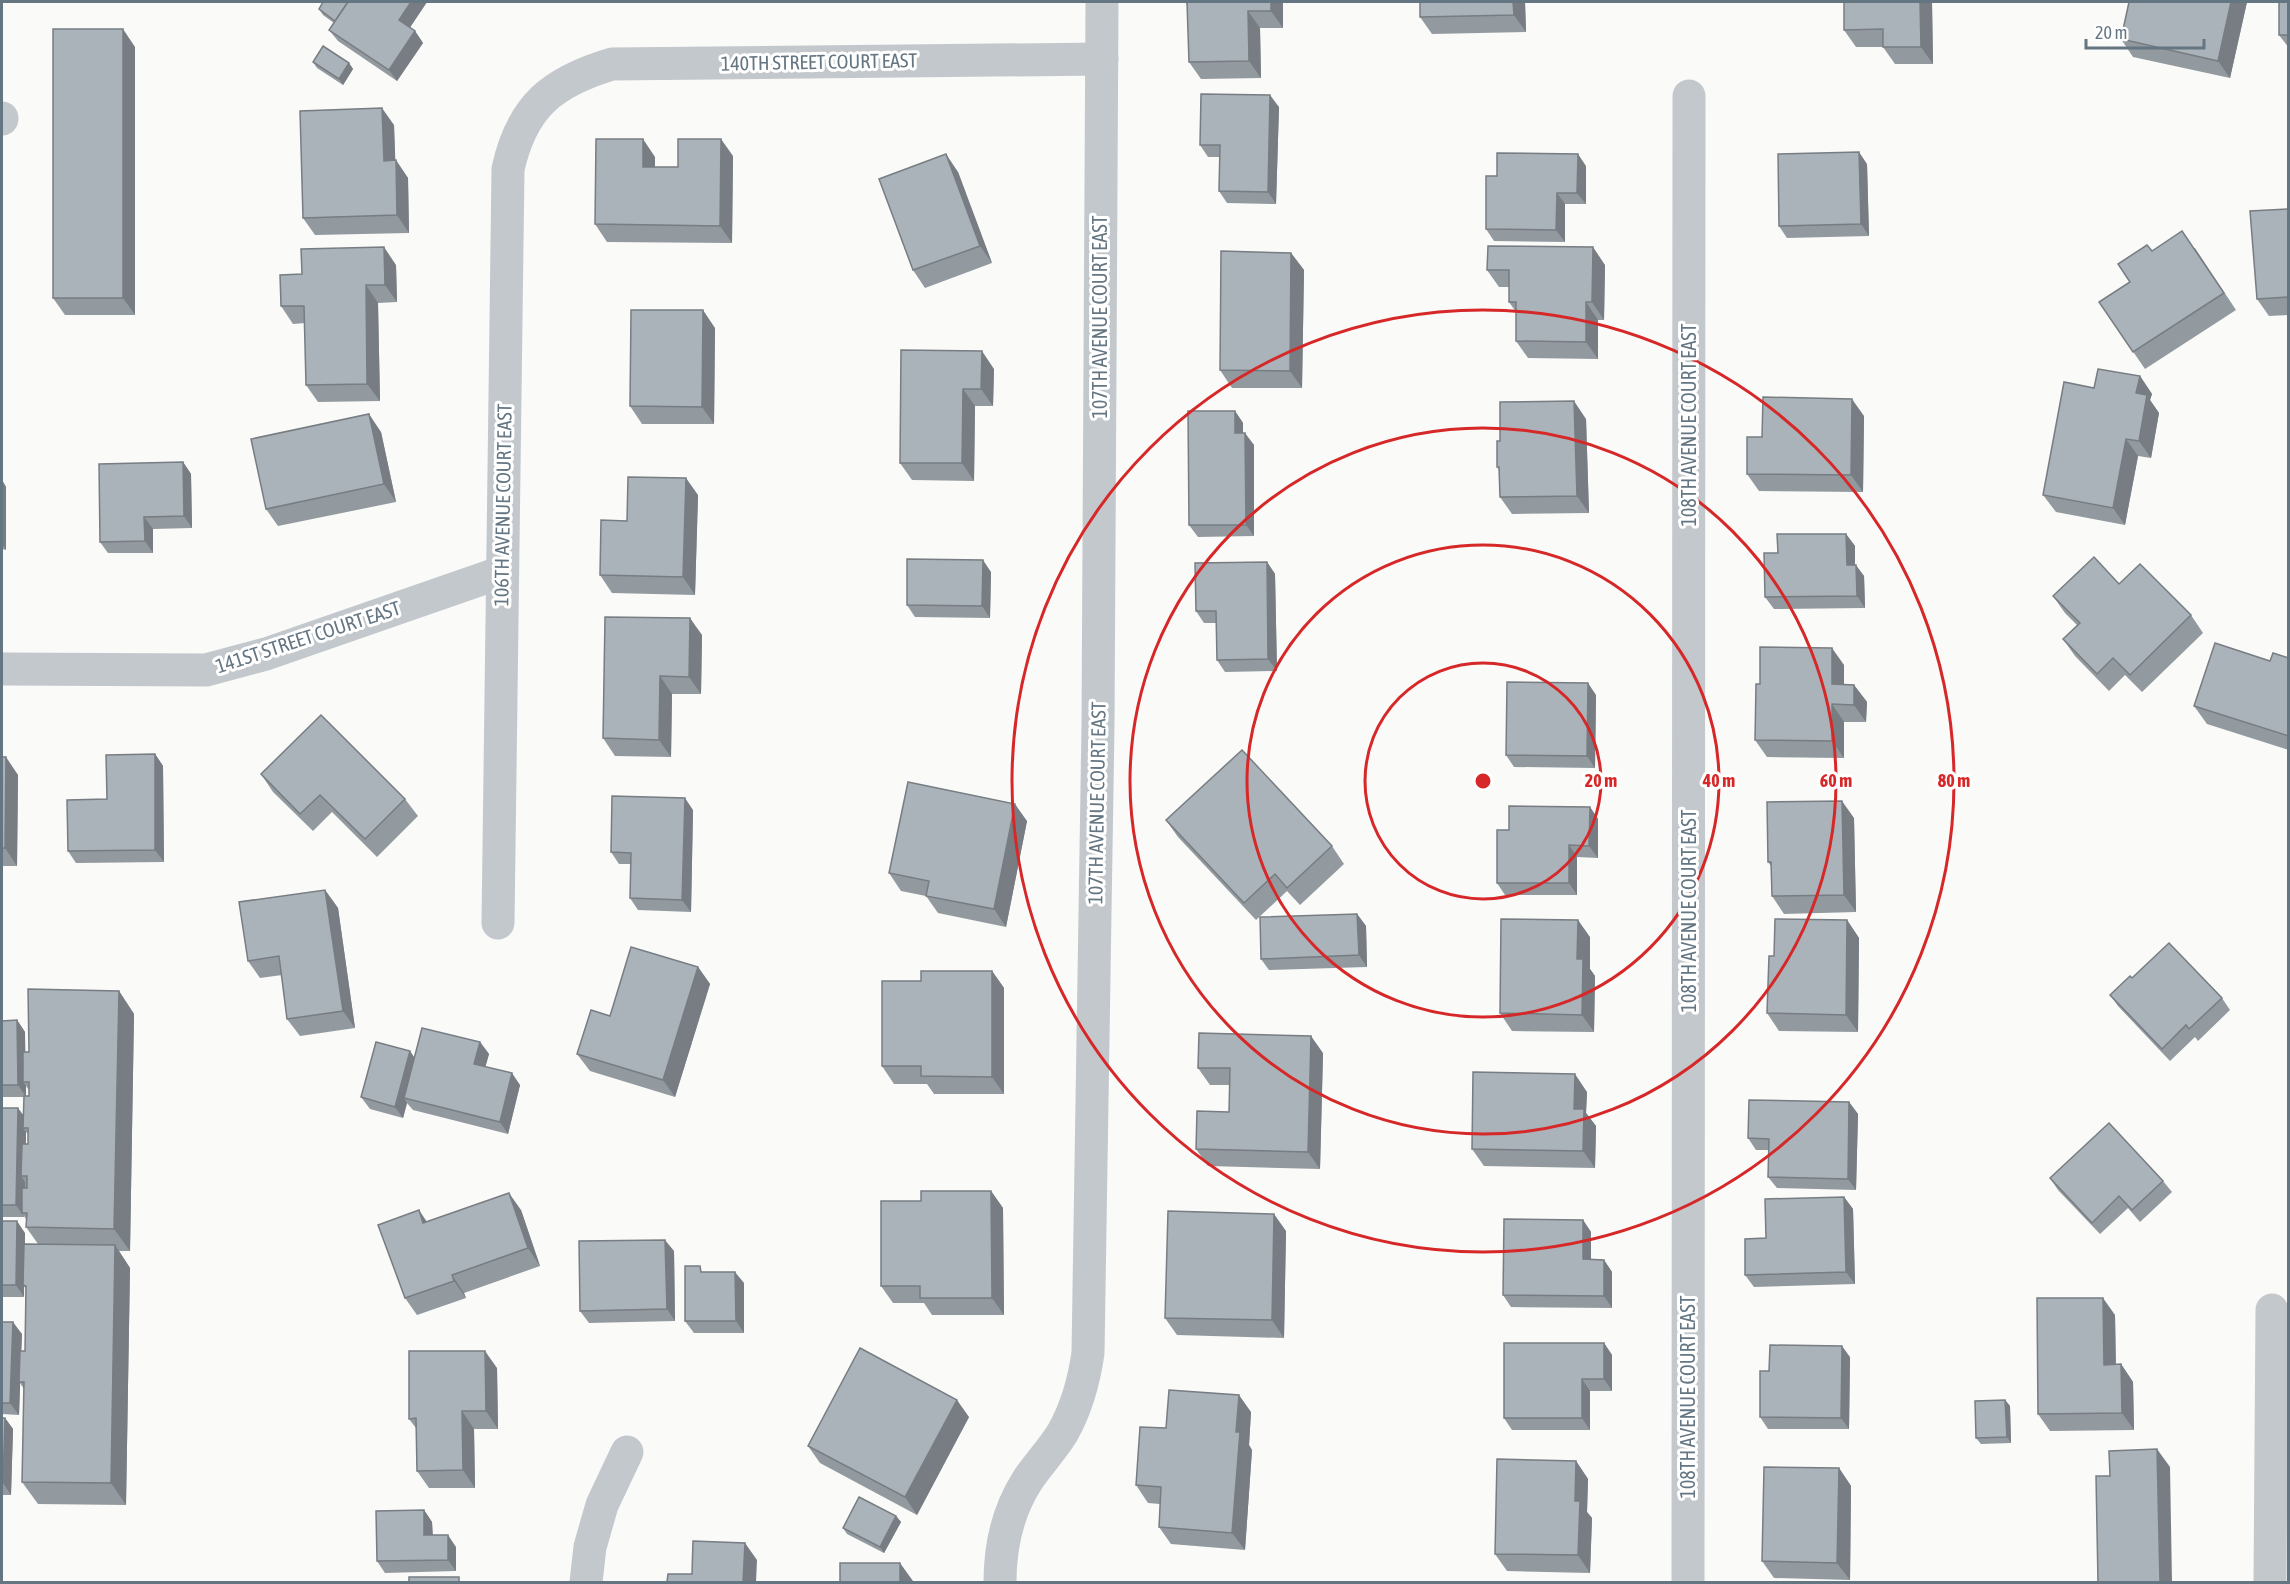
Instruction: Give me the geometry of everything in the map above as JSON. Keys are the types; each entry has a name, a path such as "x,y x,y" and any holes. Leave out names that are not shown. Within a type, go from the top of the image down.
{"street":[{"name":"107TH AVENUE COURT EAST","path":"1000,1582 1002,1545 1014,1504 1028,1480 1062,1434 1075,1408 1084,1382 1088,1353 1098,713 1102,2"},
{"name":"140TH STREET COURT EAST","path":"545,98 563,83 582,73 612,64 1102,59"},
{"name":"108TH AVENUE COURT EAST","path":"1688,1582 1689,96"},
{"name":"106TH AVENUE COURT EAST","path":"498,923 508,169 521,129 545,98"},
{"name":"141ST STREET COURT EAST","path":"2,669 206,670 266,654 502,572"},
{"path":"2270,1582 2272,1310"},
{"path":"586,1582 590,1547 602,1505 627,1452"}],"building":[{"path":"323,2 348,2 335,21 319,9"},
{"path":"348,2 411,2 399,20 415,31 389,70 329,30"},
{"path":"1187,2 1271,2 1271,11 1248,11 1249,61 1189,62"},
{"path":"1420,2 1513,2 1514,15 1420,17"},
{"path":"1844,2 1920,2 1921,47 1883,47 1883,29 1844,30"},
{"path":"2129,2 2231,2 2218,61 2121,39"},
{"path":"2279,2 2289,2 2289,35 2279,35"},
{"path":"53,29 123,29 123,298 53,298"},
{"path":"323,46 349,63 339,79 313,62"},
{"path":"1201,94 1270,95 1268,192 1219,191 1220,145 1200,145"},
{"path":"382,108 384,161 396,160 397,215 303,218 300,111"},
{"path":"596,139 643,139 643,167 678,167 678,139 721,139 720,226 595,224"},
{"path":"1859,152 1861,224 1779,226 1778,154"},
{"path":"1497,153 1578,154 1577,193 1557,193 1556,230 1486,229 1486,176 1497,176"},
{"path":"946,154 980,246 913,270 879,179"},
{"path":"2289,209 2289,297 2257,299 2250,211"},
{"path":"2182,231 2224,293 2133,352 2099,302 2130,282 2118,264 2147,245 2152,251"},
{"path":"1488,246 1593,247 1592,302 1586,302 1586,342 1516,341 1516,302 1509,302 1509,270 1487,270"},
{"path":"384,247 385,285 366,285 367,384 306,385 304,306 281,306 280,275 302,274 301,249"},
{"path":"1221,251 1291,253 1290,371 1220,370"},
{"path":"631,310 703,310 702,407 630,406"},
{"path":"901,350 982,351 981,389 963,389 962,463 900,463"},
{"path":"2098,369 2140,376 2136,393 2147,395 2139,441 2126,439 2113,508 2043,495 2064,382 2094,388"},
{"path":"1763,397 1852,399 1851,475 1747,474 1747,437 1762,437"},
{"path":"1574,401 1577,496 1500,497 1497,441 1500,441 1500,402"},
{"path":"1188,411 1235,411 1235,433 1245,433 1246,525 1189,525"},
{"path":"369,414 384,484 266,509 251,439"},
{"path":"183,462 184,516 144,517 145,541 100,542 99,464"},
{"path":"628,477 686,478 683,577 600,575 601,520 627,521"},
{"path":"1777,534 1846,534 1847,565 1856,565 1857,596 1765,597 1764,553 1778,553"},
{"path":"2094,557 2119,584 2140,564 2191,615 2130,675 2113,658 2097,674 2063,639 2080,623 2053,596"},
{"path":"907,559 983,560 982,606 907,605"},
{"path":"1267,562 1268,659 1217,660 1216,611 1196,611 1195,563"},
{"path":"605,617 690,618 689,677 660,676 659,740 603,738"},
{"path":"2215,643 2270,661 2273,653 2289,658 2289,736 2194,706"},
{"path":"1760,647 1832,648 1832,684 1854,685 1854,705 1832,704 1832,741 1755,740 1756,684 1760,684"},
{"path":"1507,682 1588,683 1587,756 1506,755"},
{"path":"321,715 405,799 365,839 320,795 300,814 261,774"},
{"path":"1242,750 1332,846 1287,888 1275,874 1244,903 1166,820"},
{"path":"155,754 155,850 68,851 67,800 107,799 106,755"},
{"path":"2,757 6,757 5,848 2,848"},
{"path":"908,782 1015,804 994,909 926,896 929,881 889,873"},
{"path":"612,796 685,798 682,900 630,898 631,853 611,852"},
{"path":"1842,801 1844,895 1772,896 1771,862 1768,862 1767,802"},
{"path":"1509,806 1590,807 1589,846 1569,845 1569,883 1497,883 1497,830 1509,830"},
{"path":"325,890 343,1011 287,1019 279,956 248,961 239,902"},
{"path":"1357,914 1359,955 1261,959 1260,917"},
{"path":"1501,919 1578,920 1577,959 1583,959 1582,1015 1500,1013"},
{"path":"1775,919 1847,920 1846,1015 1767,1013 1769,956 1774,956"},
{"path":"2169,943 2222,998 2189,1029 2186,1025 2162,1049 2110,995"},
{"path":"631,947 698,967 663,1080 577,1054 591,1010 610,1016"},
{"path":"921,971 992,971 992,1077 921,1076 921,1066 882,1066 882,981 921,981"},
{"path":"28,989 119,991 114,1229 26,1227 27,1213 22,1213 22,1188 27,1188 27,1176 21,1176 22,1144 28,1144 28,1128 23,1128 24,1096 29,1096 29,1082 23,1082 23,1052 29,1052"},
{"path":"17,1020 18,1085 2,1085 2,1021"},
{"path":"422,1028 480,1042 474,1064 512,1073 500,1122 404,1098"},
{"path":"1199,1033 1311,1036 1308,1152 1196,1149 1197,1111 1229,1112 1230,1068 1198,1068"},
{"path":"376,1042 410,1051 395,1107 361,1097"},
{"path":"1473,1072 1575,1074 1574,1109 1584,1109 1583,1151 1472,1149"},
{"path":"1749,1100 1849,1102 1848,1179 1768,1177 1769,1139 1748,1138"},
{"path":"2,1108 18,1108 16,1205 2,1205"},
{"path":"2109,1123 2163,1181 2132,1210 2119,1196 2092,1223 2050,1178"},
{"path":"921,1191 991,1191 992,1298 920,1298 920,1286 881,1286 881,1201 921,1201"},
{"path":"509,1193 528,1248 452,1275 454,1281 405,1298 378,1225 419,1210 423,1223"},
{"path":"1844,1197 1846,1272 1745,1275 1745,1239 1766,1238 1765,1199"},
{"path":"1168,1211 1274,1214 1272,1320 1165,1318"},
{"path":"1504,1219 1583,1220 1583,1259 1604,1260 1604,1296 1503,1295"},
{"path":"2,1221 17,1221 16,1285 2,1285"},
{"path":"665,1240 667,1309 580,1311 579,1241"},
{"path":"24,1244 115,1245 111,1483 22,1482 24,1382 19,1382 20,1351 25,1351"},
{"path":"685,1266 700,1266 701,1272 735,1272 736,1321 685,1321"},
{"path":"2037,1298 2103,1298 2104,1365 2121,1364 2122,1413 2038,1414"},
{"path":"2,1322 13,1322 10,1403 2,1403"},
{"path":"1504,1343 1604,1343 1604,1379 1582,1379 1582,1418 1504,1418"},
{"path":"1770,1345 1842,1346 1841,1418 1760,1417 1760,1371 1769,1371"},
{"path":"860,1348 957,1400 905,1497 808,1446"},
{"path":"409,1351 485,1351 486,1411 462,1411 463,1470 417,1471 416,1418 409,1419"},
{"path":"1169,1390 1239,1395 1236,1432 1240,1432 1232,1533 1159,1527 1161,1487 1136,1485 1140,1427 1166,1428"},
{"path":"2005,1400 2007,1437 1976,1438 1975,1401"},
{"path":"2,1418 5,1418 3,1483 2,1483"},
{"path":"2157,1449 2160,1582 2098,1582 2096,1476 2110,1476 2109,1451"},
{"path":"1497,1459 1576,1461 1575,1501 1580,1501 1578,1555 1495,1554"},
{"path":"1764,1467 1839,1468 1837,1563 1762,1561"},
{"path":"859,1497 896,1516 880,1547 843,1528"},
{"path":"424,1510 424,1535 448,1535 448,1560 377,1561 376,1511"},
{"path":"693,1541 745,1543 743,1582 667,1582 668,1574 692,1574"},
{"path":"840,1563 900,1563 900,1582 840,1582"},
{"path":"409,1577 459,1577 459,1582 409,1582"}]}
